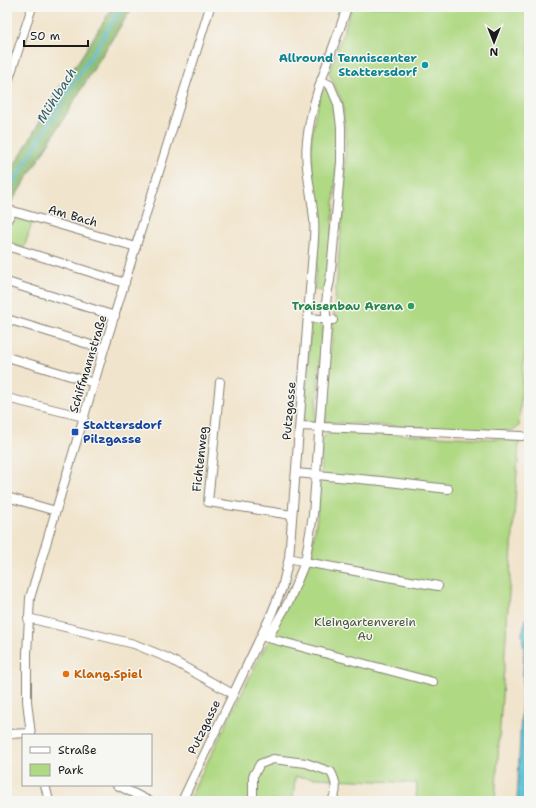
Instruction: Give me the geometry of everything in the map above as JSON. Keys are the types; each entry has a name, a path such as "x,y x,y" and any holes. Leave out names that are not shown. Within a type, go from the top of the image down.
{"street":[{"path":"7,85 32,7"},
{"name":"Schiffmannstraße","path":"31,734 27,701 28,618 30,598 104,349 210,7"},
{"name":"Putzgasse","path":"182,801 233,694 264,637 282,588 289,558 314,251 314,221 307,143 311,115 321,80 347,7"},
{"path":"321,80 330,85 338,104 341,127 341,162 330,320 327,326 312,515 305,562 290,599 264,637 433,682"},
{"name":"Am Bach","path":"7,220 10,210 136,247"},
{"path":"7,246 125,283"},
{"path":"7,282 115,316"},
{"path":"308,318 330,320"},
{"path":"7,319 104,349"},
{"path":"7,357 94,383"},
{"name":"Fichtenweg","path":"220,382 208,502 292,515"},
{"path":"7,398 84,417"},
{"path":"300,426 522,436"},
{"path":"296,473 448,489"},
{"path":"7,497 56,511"},
{"path":"289,558 438,586"},
{"path":"28,618 134,644 168,658 233,694"},
{"path":"7,734 31,734"},
{"path":"253,801 253,776 260,764 273,759 306,763 331,772 336,783 336,795 332,801"},
{"path":"45,786 49,801"},
{"path":"119,786 149,801"}],"green space":[{"path":"113,7 133,7 7,209 7,175 20,156 54,96 78,62"},
{"path":"352,7 529,7 529,297 519,426 511,431 458,430 325,422 342,217 346,139 342,102 329,73"},
{"path":"327,88 330,90 335,105 339,131 329,277 324,291 314,290 319,234 311,142 321,91"},
{"path":"20,216 33,220 24,248 7,242 7,229 9,223 11,220"},
{"path":"311,322 321,323 323,327 315,422 309,423 304,421"},
{"name":"Kleingartenverein Au","path":"331,431 518,440 495,801 416,801 417,783 295,777 293,801 188,801 257,662 309,565 317,517 323,437"}],"water":[{"path":"529,609 529,801 517,801 524,650 522,634"}],"waterway":[{"name":"Mühlbach","path":"7,194 61,103 122,7"}],"place":[{"name":"Allround Tenniscenter Stattersdorf","path":"425,65"},
{"name":"Traisenbau Arena","path":"411,306"},
{"name":"Stattersdorf Pilzgasse","path":"75,432"},
{"name":"Klang.Spiel","path":"66,674"}]}
